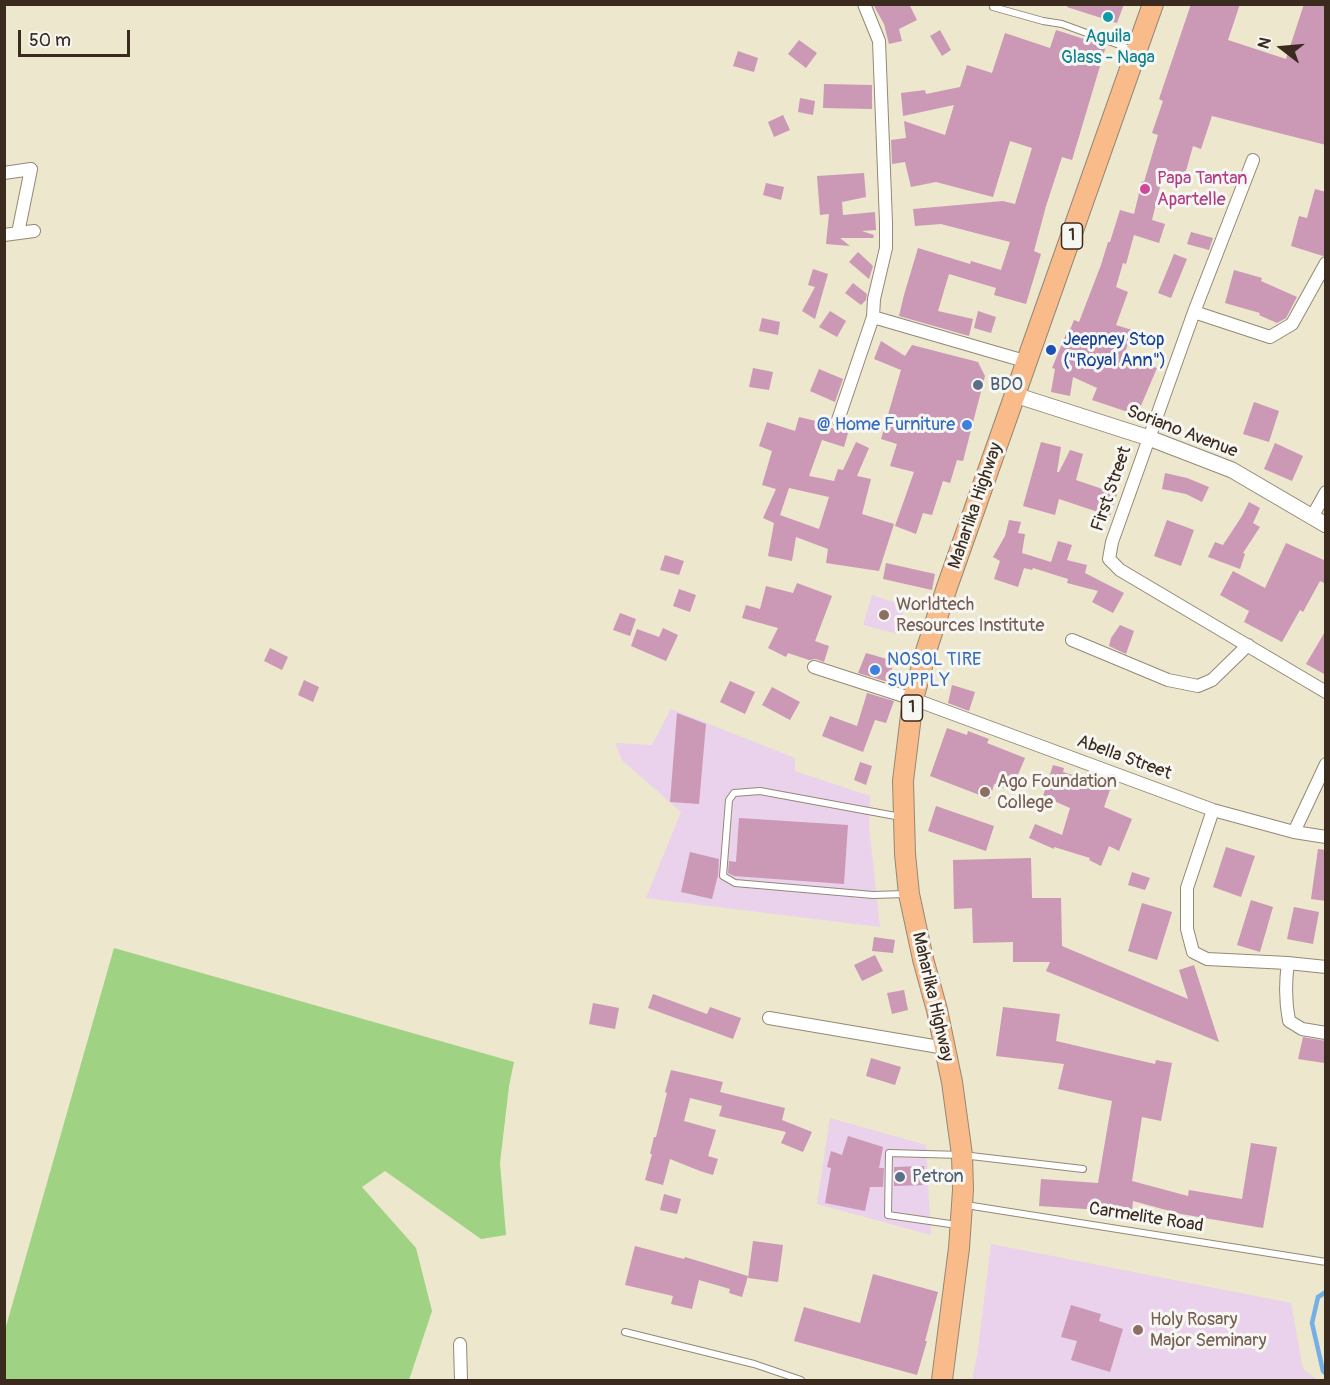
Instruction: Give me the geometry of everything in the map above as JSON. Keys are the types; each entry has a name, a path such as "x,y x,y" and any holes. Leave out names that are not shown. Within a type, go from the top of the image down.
{"main road":[{"name":"Maharlika Highway","path":"942,1380 961,1226 962,1155 945,1048 909,894 903,782 913,699 927,648 1153,4"}],"street":[{"path":"838,420 873,318 874,299 886,248 879,41 864,4"},
{"name":"First Street","path":"1253,160 1194,312 1112,542 1109,560 1120,570 1326,692"},
{"path":"4,173 31,169 18,233"},
{"path":"4,235 34,231"},
{"path":"1194,312 1270,337 1292,324 1326,263"},
{"path":"873,318 1028,362"},
{"name":"Soriano Avenue","path":"1015,395 1149,438 1232,470 1326,525"},
{"path":"1312,517 1326,492"},
{"path":"1072,640 1168,680 1198,686 1212,680 1248,645"},
{"name":"Abella Street","path":"814,667 913,699 1213,810 1294,832 1326,837"},
{"path":"1294,832 1326,764"},
{"path":"1213,810 1187,888 1187,929 1193,952 1207,959 1326,967"},
{"path":"1288,963 1285,987 1289,1021 1302,1029 1326,1033"},
{"path":"769,1018 945,1048"},
{"path":"460,1344 461,1380"}],"lane":[{"path":"993,7 1062,24 1137,51"},
{"path":"904,818 760,792 734,793 729,800 723,876 735,884 873,894 909,894"},
{"path":"961,1226 888,1215 889,1153 962,1155 1083,1169"},
{"name":"Carmelite Road","path":"962,1205 1326,1262"},
{"path":"625,1332 754,1364 801,1380"}],"shaded area":[{"name":"Worldtech Resources Institute","path":"872,595 905,606 898,634 863,625"},
{"path":"671,709 795,758 795,771 870,796 869,826 880,927 646,898 681,812 622,760 615,743 652,745"},
{"path":"830,1118 926,1145 931,1235 817,1204"},
{"name":"Holy Rosary Major Seminary","path":"991,1244 1291,1303 1303,1369 1318,1380 972,1380"}],"green space":[{"path":"114,948 514,1062 500,1163 506,1235 481,1239 385,1171 362,1187 416,1248 432,1311 409,1380 5,1380 5,1330"}],"building":[{"path":"873,4 909,4 917,20 899,29 902,41 889,44 884,24"},
{"name":"Aguila Glass - Naga","path":"1068,4 1124,4 1117,23 1067,7"},
{"path":"1191,4 1240,4 1228,40 1286,59 1304,4 1326,4 1326,145 1212,116 1201,149 1193,146 1182,185 1162,179 1152,220 1165,224 1159,243 1134,235 1126,264 1123,263 1116,287 1128,292 1116,325 1132,330 1124,356 1157,368 1137,415 1092,400 1097,388 1073,377 1070,396 1051,392 1055,369 1052,368 1074,320 1079,322 1120,210 1134,214 1142,181 1144,182 1158,135 1152,133 1163,101 1159,99"},
{"path":"940,30 951,50 942,56 930,36"},
{"path":"1056,30 1106,46 1072,160 1062,157 1046,206 1034,251 1041,254 1026,304 994,295 996,288 949,274 938,311 973,319 969,336 899,316 918,248 970,264 971,261 1001,270 1010,242 941,224 915,226 913,209 1003,201 1015,204 1032,148 1010,141 993,197 936,182 911,187 905,162 892,164 891,140 906,138 904,121 945,135 954,105 903,116 901,93 925,90 926,94 960,87 967,65 992,73 1005,33 1050,48"},
{"path":"799,40 817,53 806,68 788,54"},
{"path":"738,51 758,58 754,72 733,66"},
{"path":"824,84 872,85 872,109 823,108"},
{"path":"800,98 815,101 813,115 798,112"},
{"path":"783,115 790,130 774,137 768,122"},
{"path":"864,173 866,197 842,202 843,215 875,212 876,230 862,231 874,235 873,238 840,238 850,246 826,244 829,214 820,215 817,176"},
{"path":"766,183 784,187 781,200 763,195"},
{"path":"1315,189 1326,192 1326,255 1323,256 1291,246 1299,216 1307,218"},
{"path":"1191,232 1213,238 1209,250 1187,244"},
{"path":"858,252 873,266 869,279 849,262"},
{"path":"1174,254 1187,259 1171,298 1158,293"},
{"path":"813,269 828,274 815,319 802,311 815,287 808,285"},
{"path":"1234,270 1262,278 1261,281 1297,297 1286,318 1277,323 1259,315 1260,313 1225,303"},
{"path":"853,283 867,294 866,300 861,305 845,293"},
{"path":"830,311 846,321 837,337 819,327"},
{"path":"978,311 996,317 991,333 974,328"},
{"path":"762,318 780,322 778,335 759,331"},
{"path":"881,341 905,356 912,345 978,362 985,376 963,461 957,460 950,483 943,481 932,515 923,513 916,534 895,526 914,472 890,466 897,444 881,439 901,370 874,359"},
{"path":"753,368 773,372 769,390 749,387"},
{"path":"819,369 843,379 835,402 810,391"},
{"path":"1254,402 1279,411 1269,442 1243,434"},
{"path":"799,417 848,433 844,447 822,440 809,476 834,481 838,469 843,470 856,442 869,448 857,476 871,479 862,514 894,524 879,571 826,563 828,549 796,537 792,561 768,556 774,523 763,518 776,489 762,485 772,451 759,446 767,422 795,431","holes":["789,488 829,497 819,529 780,515"]},
{"path":"1041,442 1061,447 1057,472 1070,450 1083,454 1076,480 1117,494 1110,516 1059,499 1055,515 1023,506"},
{"path":"1275,443 1303,456 1292,481 1264,469"},
{"path":"1165,473 1187,478 1209,487 1202,502 1186,494 1162,489"},
{"path":"1249,502 1260,508 1253,523 1260,527 1243,553 1245,554 1240,569 1208,557 1215,542 1223,545"},
{"path":"1009,520 1021,522 1018,533 1025,534 1022,553 1051,562 1058,541 1072,545 1067,560 1087,565 1085,573 1124,593 1113,613 1092,602 1098,591 1067,583 1068,579 1033,568 1032,570 1024,568 1018,587 994,579 1000,561 993,557 1005,536"},
{"path":"1167,520 1194,530 1181,566 1154,556"},
{"path":"1286,543 1326,561 1326,584 1320,581 1303,612 1300,610 1282,642 1244,622 1249,611 1220,595 1233,571 1265,588"},
{"path":"665,555 684,561 679,575 660,570"},
{"path":"886,563 935,574 932,590 883,579"},
{"path":"797,583 832,596 815,641 829,646 824,662 788,653 786,657 768,648 778,628 742,618 746,605 760,609 766,586 793,593"},
{"path":"679,589 696,595 690,612 673,606"},
{"path":"620,613 636,619 630,636 613,630"},
{"path":"1120,625 1134,631 1126,654 1109,646 1111,638"},
{"path":"663,628 678,635 666,661 631,646 637,629 659,637"},
{"path":"1326,630 1326,675 1306,664"},
{"path":"270,648 288,657 282,670 264,661"},
{"name":"NOSOL TIRE SUPPLY","path":"866,653 894,661 888,682 858,673"},
{"path":"304,680 319,687 313,702 298,695"},
{"path":"730,681 755,692 745,714 720,702"},
{"path":"952,685 975,692 969,711 948,703"},
{"path":"772,687 800,702 790,720 762,705"},
{"path":"867,693 894,701 886,723 875,720 863,752 822,736 830,716 857,726"},
{"path":"677,713 706,724 699,804 670,802"},
{"path":"947,728 967,735 968,731 989,739 987,743 1025,758 1011,791 994,784 990,799 930,776"},
{"path":"860,762 872,766 866,785 854,780"},
{"path":"1053,765 1064,768 1063,772 1111,787 1104,807 1132,819 1119,851 1109,846 1101,866 1089,860 1090,858 1054,847 1054,849 1029,838 1035,824 1062,835 1070,808 1043,796"},
{"path":"936,806 994,826 986,851 928,831"},
{"path":"739,818 848,825 844,884 734,876 728,873 729,861 736,862"},
{"path":"1226,847 1255,856 1241,897 1213,887"},
{"path":"1318,849 1326,850 1326,901 1311,899"},
{"path":"690,852 719,859 712,899 681,892"},
{"path":"1031,858 1032,898 1061,898 1062,946 1188,999 1179,970 1194,965 1219,1042 1046,971 1050,962 1013,962 1013,942 973,943 972,908 954,909 953,860"},
{"path":"1132,872 1150,878 1145,890 1128,885"},
{"path":"1251,900 1273,907 1260,952 1237,945"},
{"path":"1142,903 1172,912 1157,960 1128,951"},
{"path":"1294,907 1319,912 1313,944 1287,939"},
{"path":"874,937 895,940 893,953 872,951"},
{"path":"875,955 883,971 862,981 854,965"},
{"path":"904,990 908,1010 892,1014 887,993"},
{"path":"653,994 707,1014 710,1007 741,1018 733,1039 648,1008"},
{"path":"593,1003 619,1008 615,1029 589,1024"},
{"path":"1003,1007 1060,1014 1056,1041 1155,1064 1156,1060 1172,1063 1161,1121 1142,1117 1132,1181 1188,1196 1189,1190 1242,1199 1251,1143 1277,1147 1263,1228 1181,1214 1133,1201 1132,1212 1039,1206 1041,1179 1098,1183 1112,1101 1058,1089 1064,1064 996,1056"},
{"path":"1303,1037 1326,1041 1324,1063 1298,1059"},
{"path":"871,1058 901,1067 895,1085 866,1076"},
{"path":"671,1070 723,1082 720,1092 785,1108 782,1120 812,1132 803,1152 781,1143 786,1132 719,1116 722,1106 690,1098 684,1121 716,1130 708,1156 718,1159 713,1175 670,1159 663,1185 645,1180"},
{"path":"848,1136 883,1147 879,1168 884,1168 883,1187 870,1187 865,1211 825,1203 831,1168 827,1167 831,1151 842,1155"},
{"name":"Petron","path":"924,1166 925,1185 894,1186 894,1167"},
{"path":"664,1194 681,1199 677,1214 660,1210"},
{"path":"753,1241 783,1245 778,1282 748,1278"},
{"path":"635,1246 684,1259 685,1257 748,1276 742,1297 729,1293 730,1289 699,1280 692,1309 671,1304 673,1296 625,1285"},
{"path":"873,1274 938,1292 917,1375 794,1341 804,1307 860,1323"},
{"path":"1071,1305 1101,1314 1099,1321 1123,1329 1110,1372 1071,1360 1077,1341 1061,1337"}],"waterway":[{"path":"1326,1292 1318,1297 1312,1323 1323,1371 1326,1374"}],"place":[{"name":"Aguila Glass - Naga","path":"1108,17"},
{"name":"Papa Tantan Apartelle","path":"1145,189"},
{"name":"Jeepney Stop (\"Royal Ann\")","path":"1051,350"},
{"name":"BDO","path":"978,385"},
{"name":"@ Home Furniture","path":"967,425"},
{"name":"Worldtech Resources Institute","path":"884,615"},
{"name":"NOSOL TIRE SUPPLY","path":"875,670"},
{"name":"Ago Foundation College","path":"985,792"},
{"name":"Petron","path":"900,1177"},
{"name":"Holy Rosary Major Seminary","path":"1138,1330"}]}
